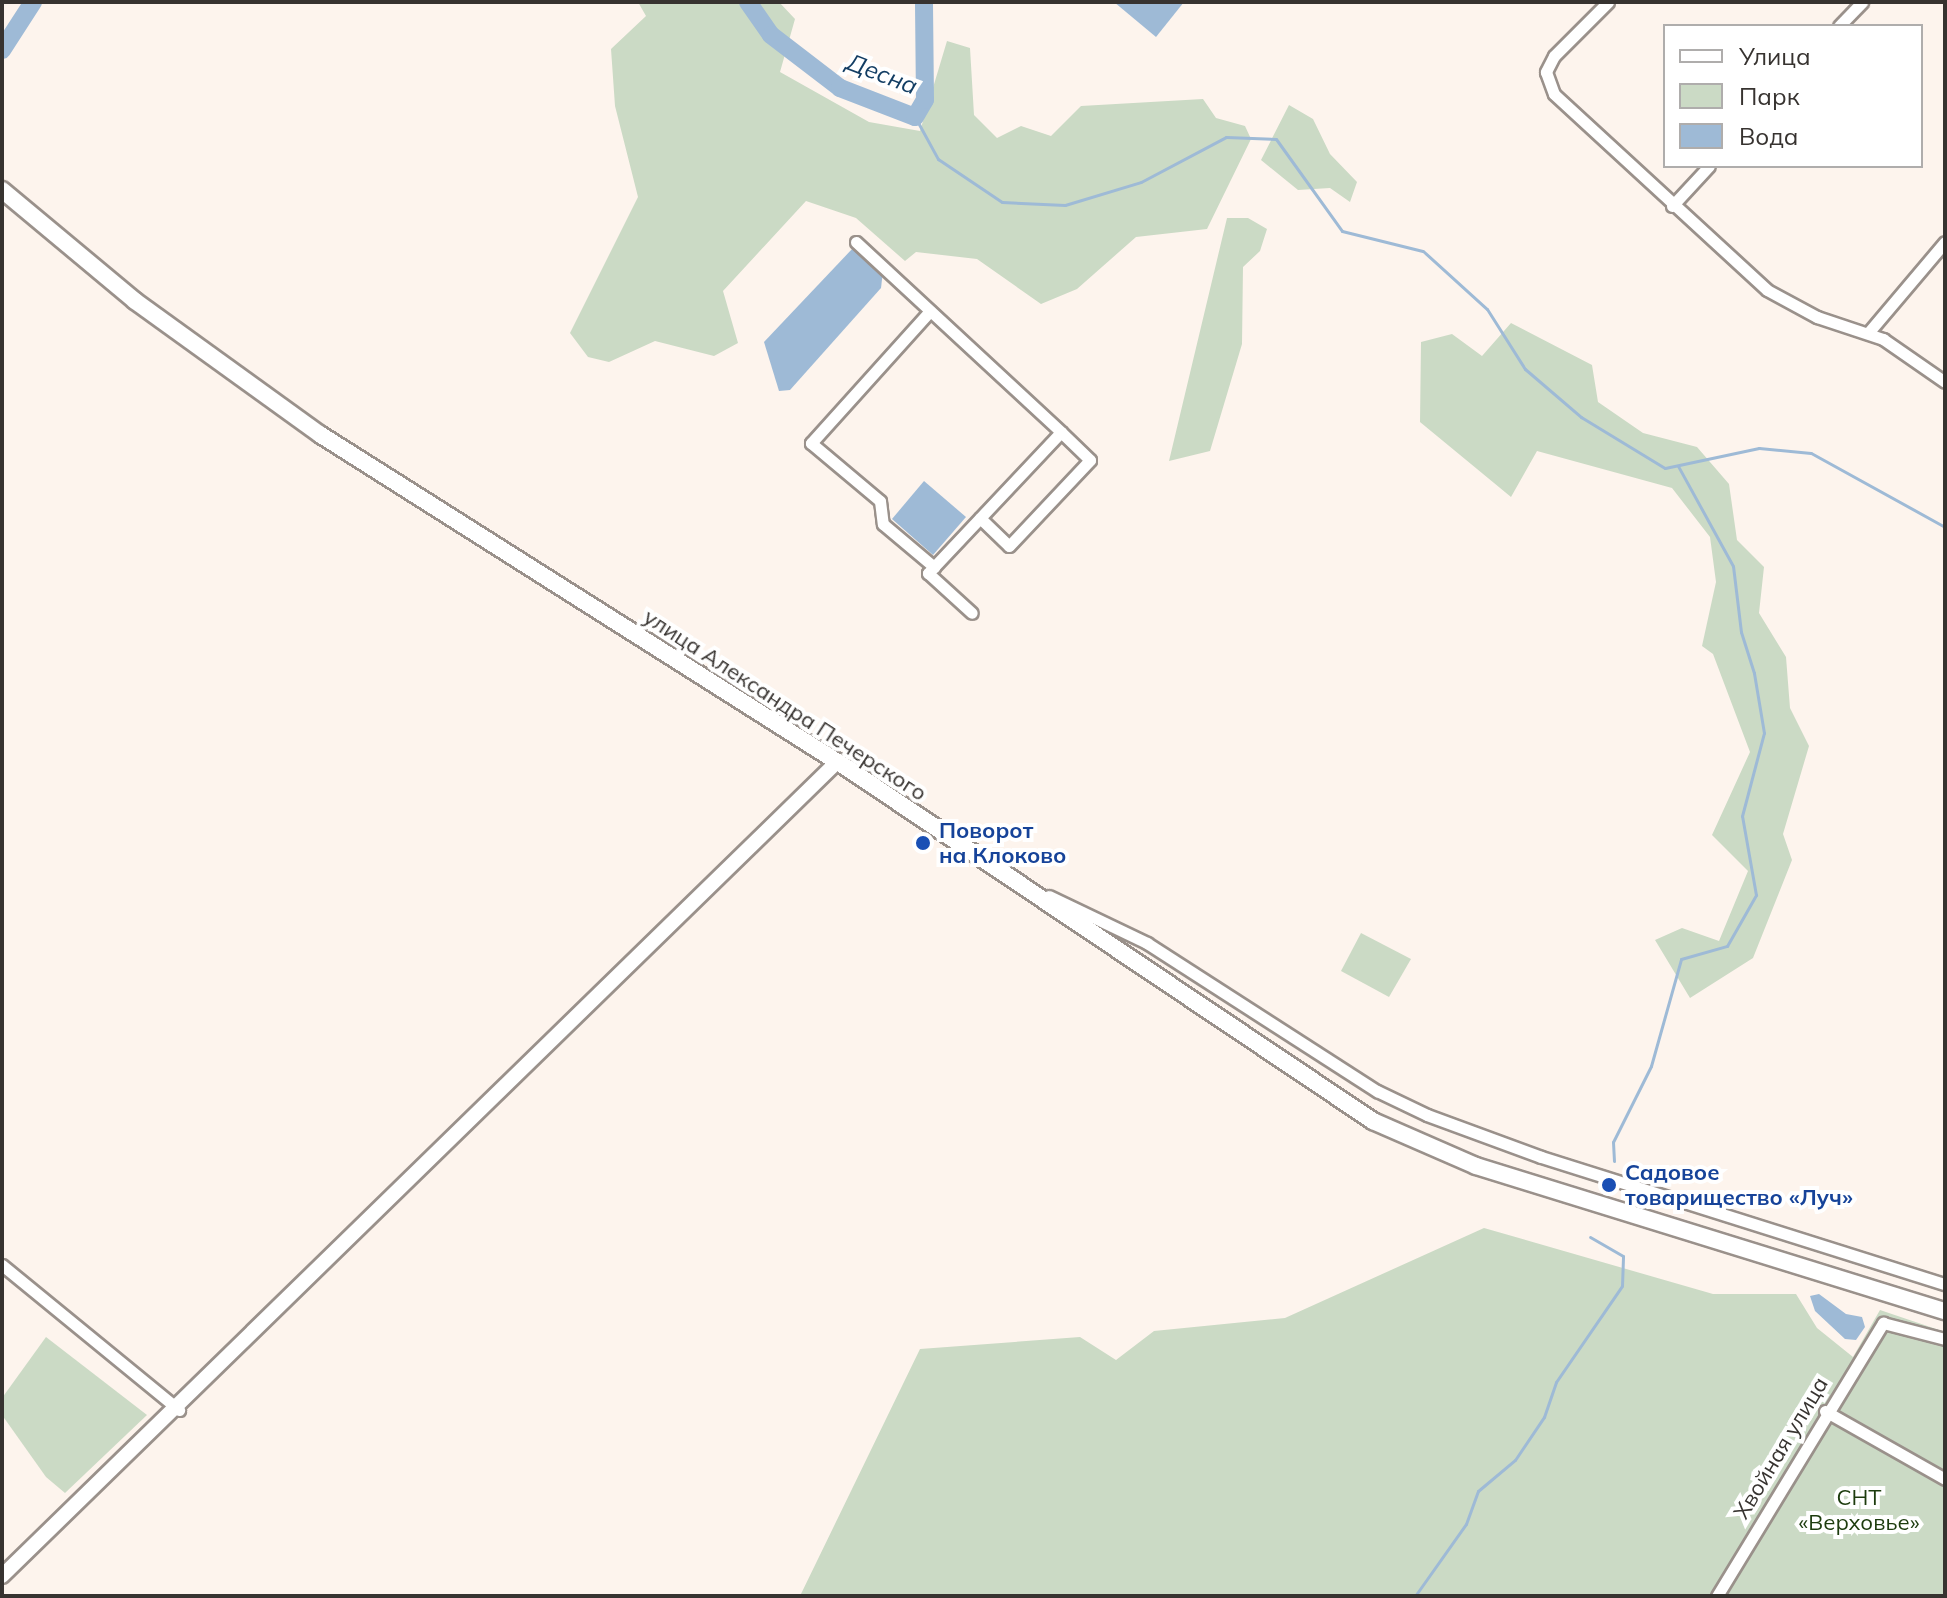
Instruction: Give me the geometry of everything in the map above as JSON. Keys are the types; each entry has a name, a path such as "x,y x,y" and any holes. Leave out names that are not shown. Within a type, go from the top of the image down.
{"main road":[{"name":"улица Александра Печерского","path":"2,190 135,301 321,435 837,762 1316,1087 1422,1145 1945,1311"}],"street":[{"path":"1608,2 1546,72 1554,94 1672,206 1767,290 1817,317 1868,333 1945,382"},
{"path":"1841,24 1862,2"},
{"path":"1672,206 1707,168"},
{"path":"856,242 1090,460 1009,546 980,518"},
{"path":"1868,333 1945,242"},
{"path":"930,311 811,443 880,501 883,524 934,567"},
{"path":"972,613 928,573 1061,432"},
{"path":"5,1568 179,1410 837,762"},
{"path":"1004,874 1147,943 1377,1091 1427,1115 1541,1157 1945,1284"},
{"path":"2,1265 179,1410"},
{"name":"Хвойная улица","path":"1720,1595 1825,1411 1883,1323 1945,1339"},
{"path":"1825,1411 1945,1479"}],"green space":[{"path":"638,2 779,2 795,19 780,72 869,122 920,131 947,41 970,48 974,115 997,138 1021,126 1051,136 1081,106 1203,99 1216,118 1245,126 1251,139 1207,229 1136,237 1077,289 1041,304 977,259 916,252 905,261 856,218 806,201 723,291 738,343 714,356 655,341 609,362 588,357 570,333 638,197 615,106 611,49 646,16"},
{"path":"1289,105 1313,119 1330,154 1357,182 1350,202 1330,188 1298,190 1261,160"},
{"path":"1227,218 1248,218 1267,229 1260,251 1243,267 1242,344 1210,451 1169,461"},
{"path":"1511,323 1592,365 1598,402 1643,433 1697,447 1729,484 1737,540 1764,567 1759,613 1786,657 1790,708 1809,746 1783,834 1792,860 1753,958 1690,998 1655,940 1682,928 1719,941 1748,871 1712,835 1750,752 1713,654 1702,646 1716,582 1710,537 1672,488 1537,451 1511,497 1420,422 1421,342 1452,334 1482,356"},
{"path":"1361,933 1411,959 1389,997 1341,971"},
{"name":"СНТ «Верховье»","path":"1484,1228 1713,1294 1796,1294 1817,1328 1853,1357 1880,1310 1945,1332 1945,1596 800,1596 920,1349 1080,1337 1116,1360 1154,1331 1285,1318"},
{"path":"46,1337 147,1415 65,1493 46,1477 2,1415 2,1398"}],"water":[{"path":"1114,2 1184,2 1156,37"},
{"path":"853,248 883,271 881,288 790,390 779,391 764,342"},
{"path":"924,481 966,517 933,555 892,519"},
{"path":"1819,1294 1846,1314 1862,1317 1865,1327 1856,1340 1845,1339 1815,1311 1810,1296"}],"waterway":[{"name":"Десна","path":"2,50 33,2"},
{"name":"Десна","path":"748,2 771,35 840,88 915,117 925,100 924,2"},
{"path":"915,117 938,159 1002,202 1065,205 1141,182 1226,137 1276,139 1342,231 1423,251 1487,309 1525,369 1581,417 1665,468 1759,448 1811,453 1945,527"},
{"path":"1614,1161 1613,1142 1651,1066 1681,959 1727,946 1756,895 1742,816 1764,733 1754,673 1741,632 1733,566 1678,466"},
{"path":"1415,1596 1466,1524 1478,1491 1515,1460 1544,1417 1556,1382 1622,1286 1623,1256 1590,1237"}],"place":[{"name":"Поворот на Клоково","path":"923,843"},
{"name":"Садовое товарищество «Луч»","path":"1609,1185"}]}
